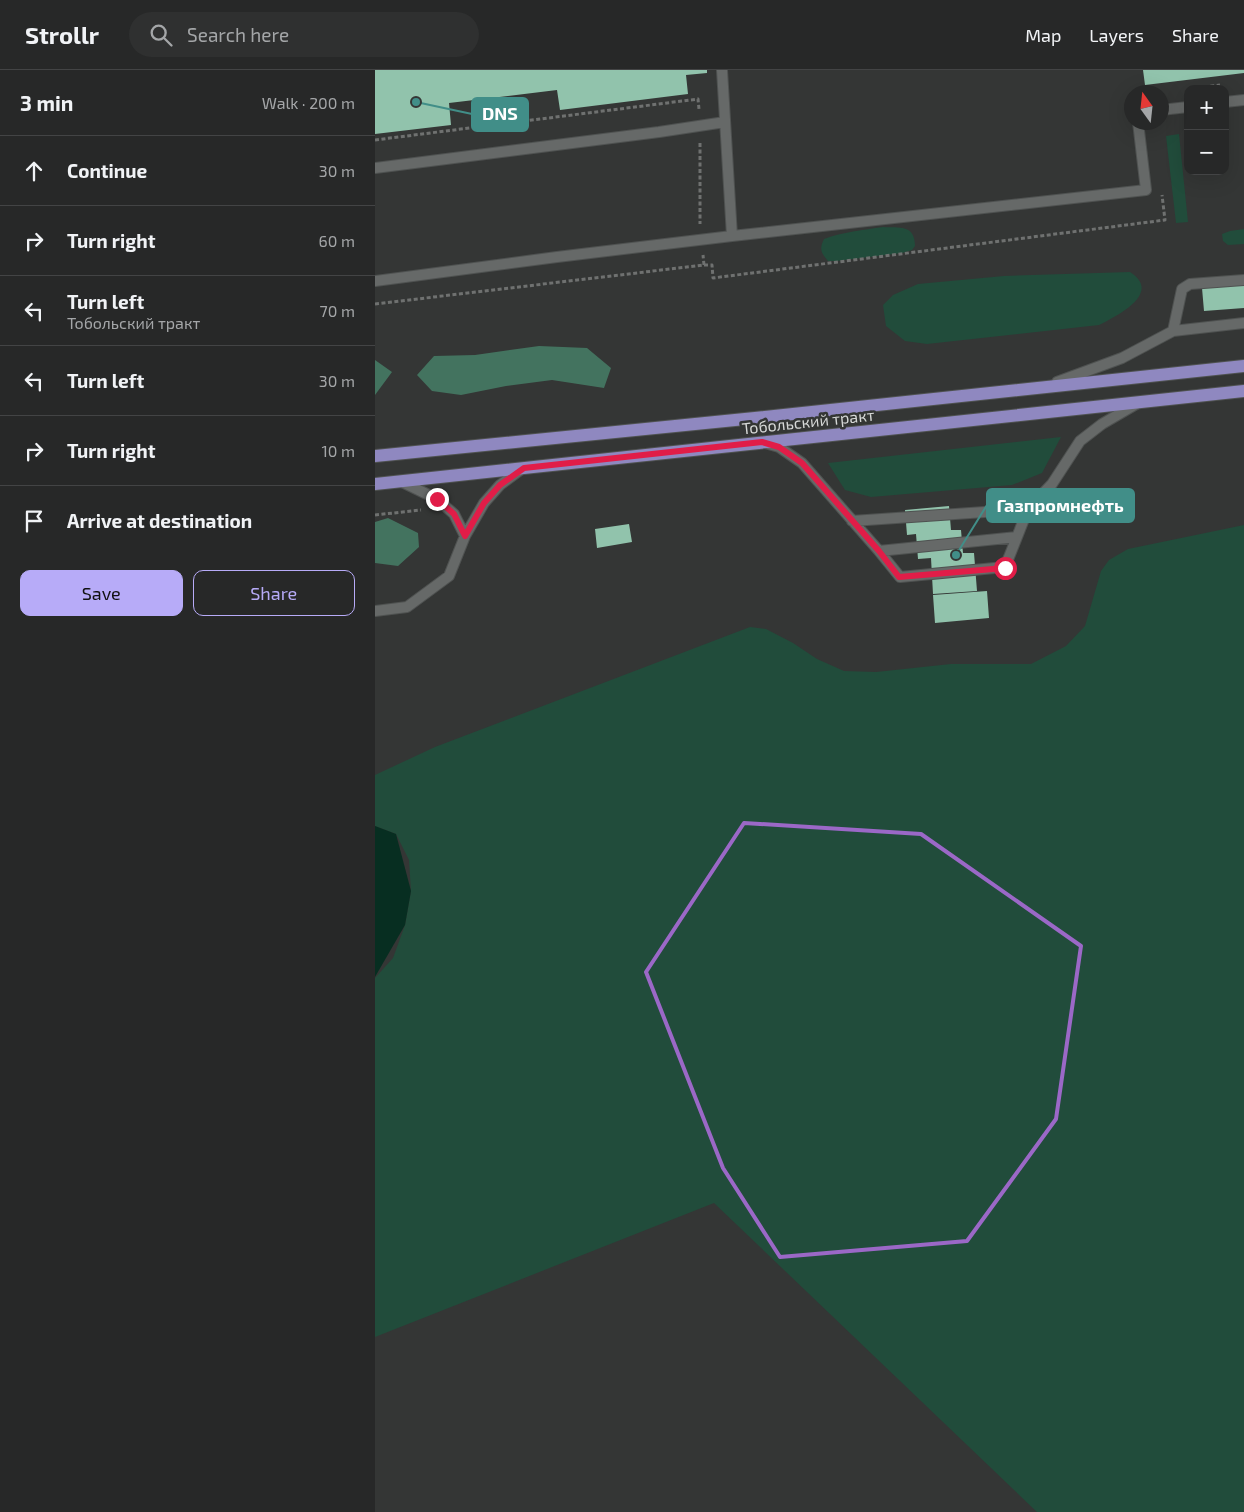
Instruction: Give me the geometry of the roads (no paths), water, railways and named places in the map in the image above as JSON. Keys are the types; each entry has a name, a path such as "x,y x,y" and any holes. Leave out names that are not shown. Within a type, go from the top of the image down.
{"main road":[{"name":"Тобольский тракт","path":"375,456 1244,366"},
{"name":"Тобольский тракт","path":"375,484 1244,391"}],"lane":[{"path":"723,70 732,236"},
{"path":"1229,102 1244,100"},
{"path":"1169,109 1184,107"},
{"path":"375,168 725,122"},
{"path":"375,281 701,239 1146,190 1139,130"},
{"path":"1173,331 1182,289 1190,284 1244,280"},
{"path":"1043,387 1122,358 1173,331 1244,323"},
{"path":"762,442 779,447 802,463 879,551 899,577 1005,568 1028,509 1053,484 1080,441 1103,424 1142,401"},
{"path":"375,611 407,607 449,576 465,536 484,503 500,485 524,468"},
{"path":"400,481 437,499 454,514 465,536"},
{"path":"852,521 1028,509"},
{"path":"879,551 1017,537"}],"place":[{"name":"DNS","path":"416,102"},
{"name":"Газпромнефть","path":"956,555"}]}
